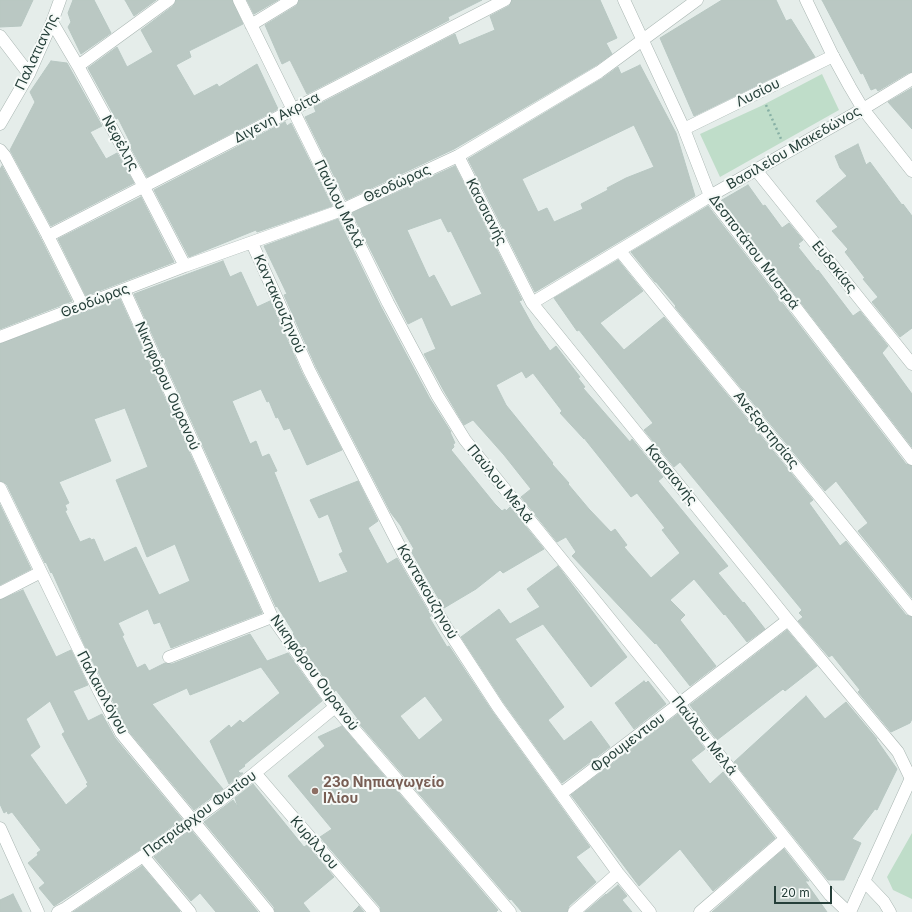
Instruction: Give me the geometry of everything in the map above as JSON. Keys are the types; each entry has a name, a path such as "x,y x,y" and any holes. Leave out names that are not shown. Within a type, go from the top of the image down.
{"street":[{"name":"Παλατιανης","path":"0,124 28,74 52,22 60,0"},
{"path":"78,66 169,0"},
{"name":"Παύλου Μελά","path":"239,0 388,303 422,366 465,440 680,704 830,895 849,912"},
{"path":"251,25 292,0"},
{"name":"Διγενή Ακρίτα","path":"48,236 505,0"},
{"name":"Δεσποτάτου Μυστρά","path":"624,0 644,40 684,129 710,196 912,459"},
{"name":"Θεοδώρας","path":"0,337 185,266 342,210 458,156 599,72 697,0"},
{"path":"806,0 833,56 863,109 912,171"},
{"name":"Νεφέλης","path":"52,22 78,66 144,187 185,266"},
{"path":"0,36 28,74"},
{"name":"Λυσίου","path":"684,129 833,56"},
{"name":"Βασιλείου Μακεδώνος","path":"532,303 710,196 863,109 912,79"},
{"path":"0,150 48,236 83,306"},
{"name":"Κασσιανής","path":"458,156 532,303 788,620 898,752 912,778"},
{"name":"Ευδοκίας","path":"756,170 912,364"},
{"name":"Καντακουζηνού","path":"252,243 309,370 404,555 446,626 498,707 562,793 618,873 650,912"},
{"name":"Ανεξαρτησίας","path":"620,251 912,610"},
{"name":"Νικηφόρου Ουρανού","path":"124,290 272,617 335,707 510,912"},
{"name":"Παλαιολόγου","path":"0,488 121,733 268,912"},
{"path":"0,593 41,572"},
{"path":"169,657 272,617"},
{"name":"Φρουμεντιου","path":"562,793 788,620"},
{"name":"Πατριάρχου Φωτίου","path":"58,912 143,856 255,774 335,707"},
{"name":"Κυρίλλου","path":"255,774 374,912"},
{"path":"849,912 912,778"},
{"path":"0,828 38,912"},
{"path":"700,912 785,839"},
{"path":"143,856 190,912"},
{"path":"574,912 618,873"},
{"path":"864,881 884,902 890,912"}],"path":[{"path":"760,92 781,140 780,155"}],"green space":[{"path":"822,74 839,110 720,177 700,134 761,106"},
{"path":"912,833 912,899 893,890 887,877"}],"building":[{"path":"0,0 33,0 21,26 0,27"},
{"path":"73,0 94,0 111,33 81,54 68,27 71,22 68,13"},
{"path":"125,0 156,0 134,16"},
{"path":"176,0 232,0 243,24 189,51 191,57 176,65 194,96 217,84 219,87 257,64 278,109 147,177 130,146 132,146 118,118 116,119 88,68 117,47 127,67 153,52 141,30 173,6"},
{"path":"247,0 278,0 254,14"},
{"path":"299,0 482,0 448,17 449,20 307,94 290,60 282,64 265,25 296,6"},
{"path":"512,0 600,0 617,38 606,43 612,54 595,66 454,149 346,200 305,117 316,112 314,107 455,34 459,45 495,30 490,16 509,6"},
{"path":"722,0 776,0 786,21 791,19 815,57 694,116 660,38"},
{"path":"822,0 912,0 912,72 878,91 876,88 871,90"},
{"path":"51,61 67,63 102,126 90,132 106,159 117,153 134,183 51,226 10,150 35,102 30,92"},
{"path":"640,65 676,133 695,196 535,292 468,159 603,78 618,67 621,74","holes":["634,125 654,167 626,178 607,188 608,190 581,204 583,209 554,222 547,208 538,212 522,179"]},
{"path":"912,88 912,129 888,102"},
{"path":"285,122 287,126 291,123 332,206 257,232 256,230 189,257 154,190"},
{"path":"858,144 866,165 870,162 912,216 912,328 900,337 872,302 878,297 863,279 865,278 845,252 848,249 832,231 838,227 816,201 847,176 840,168 835,156"},
{"path":"2,166 72,301 0,329 0,169"},
{"path":"455,166 522,300 519,301 534,328 550,351 556,346 580,377 578,378 585,387 583,388 630,442 632,439 663,477 658,481 728,566 718,573 743,603 744,602 765,629 747,642 694,579 670,600 685,615 680,620 716,666 690,686 656,643 655,644 572,556 576,552 566,537 557,542 521,497 531,489 504,455 473,420 464,425 424,354 436,349 422,317 408,324 352,213","holes":["441,218 448,232 451,231 482,294 451,307 434,275 429,278 407,230","522,371 526,378 533,373 562,411 560,413 584,438 631,497 637,493 665,528 662,530 680,553 651,578 624,547 627,545 615,529 611,532 589,509 506,405 496,385"]},
{"path":"748,185 763,206 765,205 782,228 789,223 803,240 798,244 800,246 798,247 817,271 818,270 853,316 860,311 888,346 882,353 912,394 912,447 722,200"},
{"path":"141,197 174,262 86,296 58,239"},
{"path":"708,206 906,464 912,466 912,598 858,531 868,523 836,481 825,491 631,252"},
{"path":"338,219 381,307 430,399 451,432 455,443 453,444 454,447 451,450 495,504 502,511 505,509 506,511 510,507 544,549 503,573 500,570 476,589 444,608 411,551 414,549 401,526 391,513 316,367 284,295 287,294 264,246"},
{"path":"618,260 643,291 600,323 624,350 664,317 813,500 809,503 840,546 846,541 906,615 912,617 912,719 910,723 891,732 858,692 860,690 832,655 829,657 798,621 803,617 799,613 802,610 680,462 674,467 644,430 653,423 579,330 577,331 554,298"},
{"path":"223,261 230,277 241,272 257,307 270,301 302,373 342,450 307,465 290,428 284,430 261,389 232,401 250,444 256,441 262,457 269,454 277,471 274,472 319,583 348,572 339,554 343,552 328,514 319,518 310,500 358,481 378,521 368,528 387,564 397,558 431,616 429,617 447,647 449,646 492,711 590,847 576,857 596,882 569,906 567,912 522,912 511,899 510,900 356,720 358,719 336,690 334,692 293,634 294,633 277,606 276,607 134,294","holes":["425,696 443,720 419,740 400,716"]},
{"path":"120,299 262,613 171,648 160,622 154,624 148,609 118,623 124,635 122,636 137,668 145,664 149,671 165,663 172,664 250,634 267,661 288,653 322,701 244,765 245,766 238,771 243,773 229,784 210,741 229,725 231,728 240,720 243,723 280,693 261,667 190,695 187,688 152,704 223,789 194,810 127,729 84,644 52,572 51,573 46,562 45,563 7,485 0,481 0,344","holes":["125,408 148,467 116,480 147,557 175,544 190,581 159,595 136,547 104,562 94,539 91,540 90,538 80,542 65,511 67,510 65,505 69,503 59,482 111,461 94,419"]},
{"path":"0,505 31,569 0,585"},
{"path":"558,566 627,657 591,687 543,624 515,639 564,707 548,720 564,741 591,721 610,747 562,783 504,703 461,637 499,609 510,624 540,607 527,589"},
{"path":"23,590 56,657 71,650 88,685 73,691 88,721 102,714 115,738 182,819 139,850 54,906 39,888 45,883 28,863 38,855 37,853 41,850 12,812 8,814 7,811 4,813 0,804 0,600","holes":["50,701 65,732 62,734 88,783 86,784 88,786 66,805 30,755 40,747 26,719"]},
{"path":"787,630 817,666 785,691 783,689 717,740 690,705"},
{"path":"644,681 646,683 648,681 666,704 634,729 615,703"},
{"path":"806,696 825,719 846,702 877,739 897,769 877,810 875,809 852,839 861,843 844,880 828,880 734,762"},
{"path":"678,714 705,749 691,760 710,784 723,772 775,838 713,891 680,849 639,886 571,795"},
{"path":"342,726 498,910 496,912 381,912 380,907 320,837 332,829 288,776 325,746 318,737"},
{"path":"253,784 304,847 307,845 334,877 303,903 310,912 275,912 274,907 204,822 233,800 238,807 235,798"},
{"path":"191,830 258,912 216,912 200,893 191,901 154,857"},
{"path":"784,849 809,881 805,881 827,912 712,912"},
{"path":"142,866 180,911 179,912 73,912"},
{"path":"618,885 627,896 622,900 632,912 585,912 606,894"},
{"path":"13,894 22,912 0,912 0,900"},
{"path":"359,906 364,912 353,912"}],"place":[{"name":"23ο Νηπιαγωγείο Ιλίου","path":"315,791"}]}
